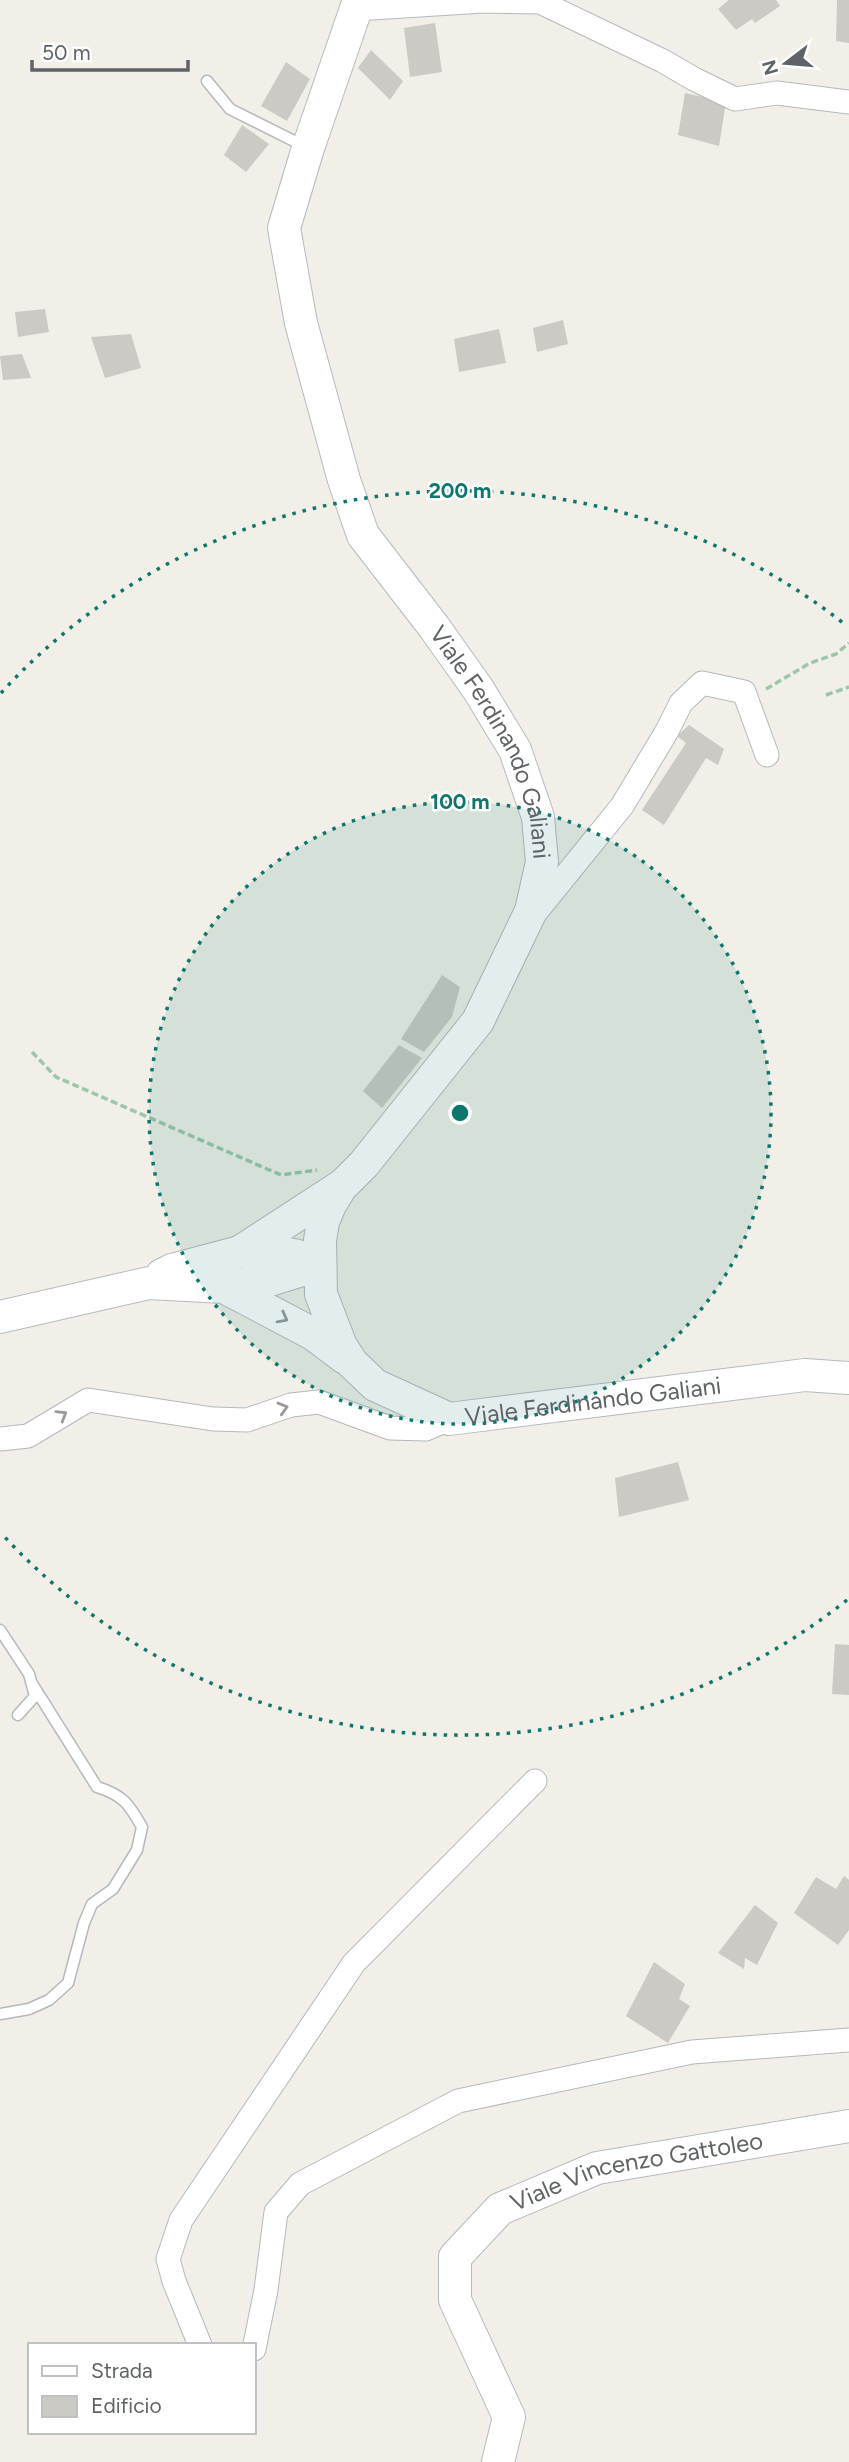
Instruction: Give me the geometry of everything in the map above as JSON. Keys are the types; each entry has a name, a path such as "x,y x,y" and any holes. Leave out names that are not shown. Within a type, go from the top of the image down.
{"main road":[{"name":"Viale Ferdinando Galiani","path":"358,4 308,148 284,228 301,323 344,480 363,536 434,627 478,689 515,750 538,817 542,862 531,911 478,1021 364,1164 330,1178 318,1265 321,1294 329,1319 352,1363 376,1385 449,1419 805,1375 849,1378"},
{"path":"240,1252 330,1178"},
{"path":"149,1283 172,1270 240,1252 278,1251 307,1258 318,1265"},
{"path":"0,1317 149,1283 223,1287 270,1280 318,1265"},
{"path":"223,1287 313,1334 352,1363"},
{"name":"Viale Vincenzo Gattoleo","path":"498,2462 509,2417 455,2300 455,2257 500,2209 597,2168 849,2126"}],"street":[{"path":"358,4 540,2 735,99 777,93 849,102"},
{"path":"523,927 622,806 681,703 702,683 744,692 767,755"},
{"path":"0,1439 28,1436 88,1400 213,1419 247,1419 291,1405 319,1402 390,1428 426,1429 449,1419"},
{"path":"199,2343 168,2259 181,2220 354,1963 535,1781"},
{"path":"255,2343 266,2290 276,2213 300,2184 458,2101 692,2052 849,2040"}],"lane":[{"path":"207,81 230,109 308,148"},
{"path":"0,1630 29,1674 35,1696 18,1715"},
{"path":"0,2014 29,2008 49,2000 68,1983 84,1923 92,1904 113,1889 137,1850 142,1827 127,1802 111,1791 97,1787 31,1682"}],"path":[{"path":"747,703 758,693 810,663 836,654 849,643"},
{"path":"827,695 849,687"},
{"path":"32,1052 56,1077 281,1175 330,1178"}],"building":[{"path":"729,0 776,0 780,6 755,23 752,19 736,30 718,9"},
{"path":"837,0 849,0 849,43 836,41"},
{"path":"435,23 442,72 410,77 404,28"},
{"path":"371,50 403,81 390,100 358,68"},
{"path":"286,62 310,79 287,121 261,106"},
{"path":"685,93 726,102 719,146 678,135"},
{"path":"242,125 269,144 246,172 224,155"},
{"path":"45,309 49,332 18,337 15,312"},
{"path":"563,320 568,344 537,352 533,328"},
{"path":"499,329 506,363 459,372 454,339"},
{"path":"131,334 141,368 105,378 91,337"},
{"path":"22,354 31,378 3,380 0,356"},
{"path":"689,725 724,749 718,765 706,758 664,825 642,810 686,743 677,736"},
{"path":"442,975 460,987 452,1017 424,1052 401,1039"},
{"path":"399,1045 422,1058 382,1108 363,1091"},
{"path":"678,1462 689,1500 619,1517 615,1478"},
{"path":"835,1644 849,1645 849,1695 832,1694"},
{"path":"844,1876 849,1880 849,1930 838,1945 794,1913 816,1877 836,1889"},
{"path":"755,1905 778,1923 757,1965 745,1958 744,1969 718,1953"},
{"path":"654,1962 685,1984 679,1999 690,2006 668,2043 626,2016"}]}
